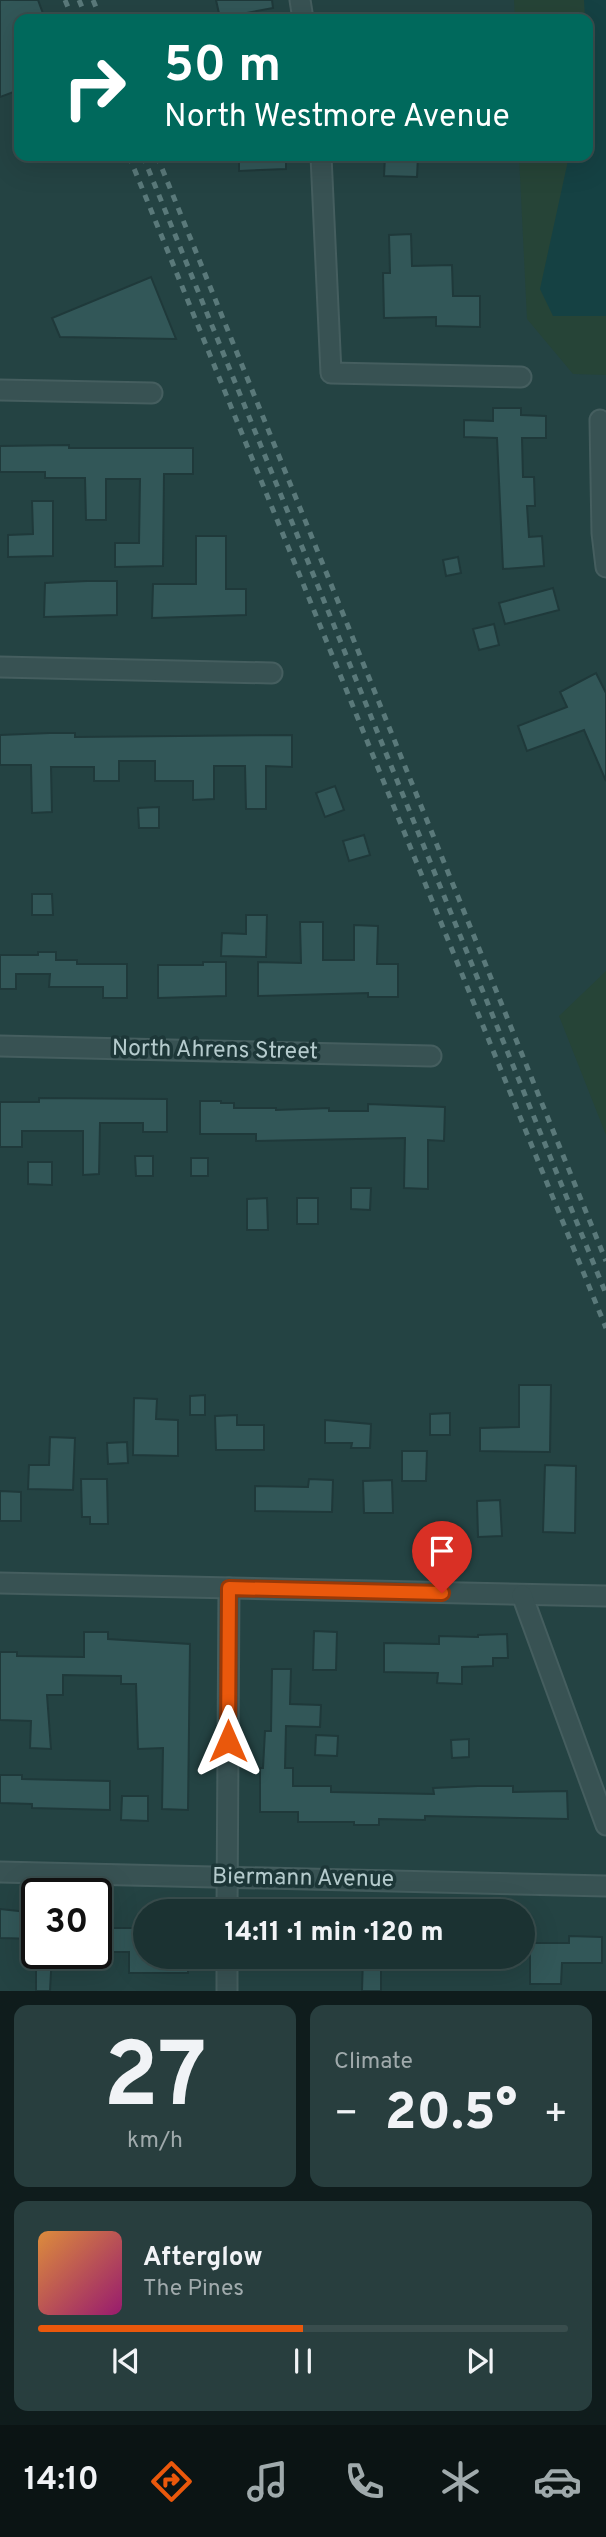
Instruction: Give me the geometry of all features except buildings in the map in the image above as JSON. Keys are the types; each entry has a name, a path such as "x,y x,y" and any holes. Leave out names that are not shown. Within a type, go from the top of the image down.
{"street":[{"path":"321,161 331,373 521,377"},
{"path":"0,390 152,393"},
{"path":"600,420 602,533 606,567"},
{"path":"0,667 272,673"},
{"name":"North Ahrens Street","path":"0,1046 430,1056"},
{"path":"0,1583 606,1596"},
{"path":"227,1899 229,1588"},
{"path":"522,1595 606,1825"},
{"name":"Biermann Avenue","path":"0,1872 606,1886"},
{"path":"227,1969 227,1991"}],"green space":[{"path":"514,0 606,0 606,375 573,374 527,319 519,161 593,161 593,14 515,14"},
{"path":"606,971 606,1135 559,1016"}],"water":[{"path":"584,0 606,0 606,316 553,316 540,289 568,161 593,161 593,14 585,14"}],"railway":[{"path":"65,0 71,14"},
{"path":"79,0 85,14"},
{"path":"93,0 99,14"},
{"path":"131,161 606,1328"},
{"path":"145,161 606,1294"},
{"path":"159,161 606,1261"}],"route":[{"path":"228,1741 229,1588 442,1593"}]}
